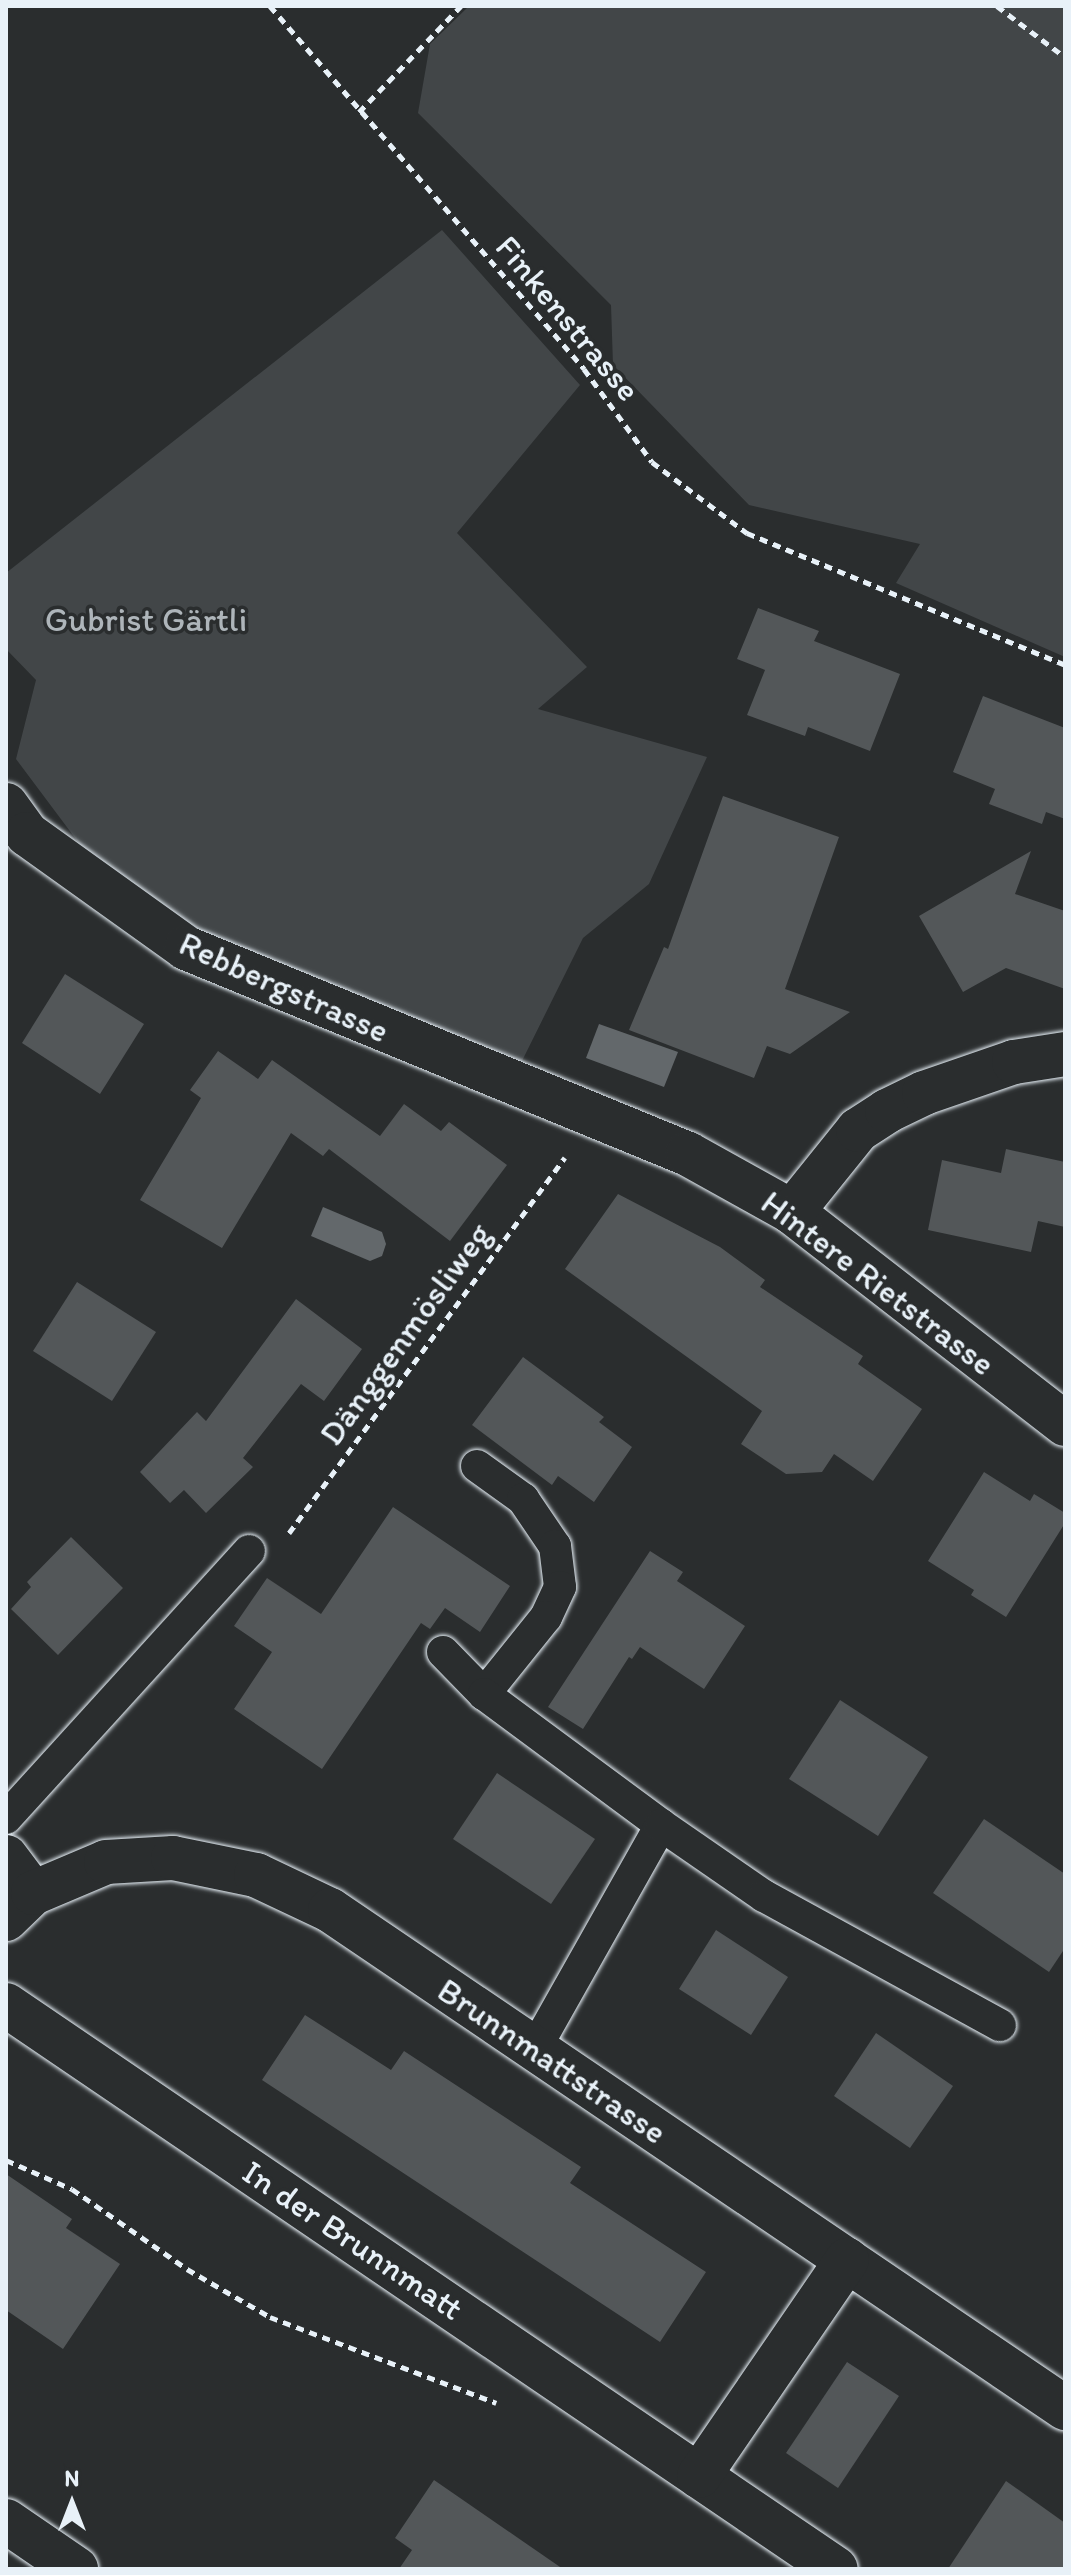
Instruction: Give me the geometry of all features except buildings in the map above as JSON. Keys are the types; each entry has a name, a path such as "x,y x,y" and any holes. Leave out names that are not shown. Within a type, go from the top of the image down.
{"street":[{"name":"Rebbergstrasse","path":"6,805 27,834 186,948 594,1118"},
{"path":"792,1212 858,1130 887,1111 924,1093 1014,1062 1065,1054"},
{"name":"Hintere Rietstrasse","path":"594,1118 688,1154 792,1212 1065,1424"},
{"path":"6,1857 19,1906"},
{"name":"Brunnmattstrasse","path":"19,1906 106,1862 173,1858 256,1875 330,1910 1065,2408"},
{"name":"In der Brunnmatt","path":"6,2005 836,2569"},
{"path":"699,2476 847,2260"},
{"path":"6,2521 76,2569"}],"lane":[{"path":"477,1466 523,1499 555,1546 560,1587 546,1617 484,1694"},
{"path":"6,1818 249,1551"},
{"path":"443,1652 484,1694 661,1825 764,1896 1000,2025"},
{"path":"534,2050 661,1825"}],"path":[{"name":"Finkenstrasse","path":"270,6 584,369 652,462 747,533 1065,665"},
{"path":"359,112 461,6"},
{"path":"997,6 1065,57"},
{"name":"Dänggenmösliweg","path":"249,1551 268,1561 594,1118"},
{"path":"6,2160 72,2189 187,2269 270,2317 503,2406"}],"green space":[{"path":"469,6 1065,6 1065,657 896,583 920,544 749,505 613,365 611,305 418,113 430,44"},
{"name":"Gubrist Gärtli","path":"442,230 580,385 457,533 587,667 538,709 707,757 649,884 583,938 518,1069 197,939 93,862 16,759 36,680 6,649 6,573"}],"shaded area":[{"path":"599,1024 678,1052 664,1087 586,1058"},
{"path":"323,1207 382,1232 386,1244 382,1256 370,1261 311,1236"}]}
